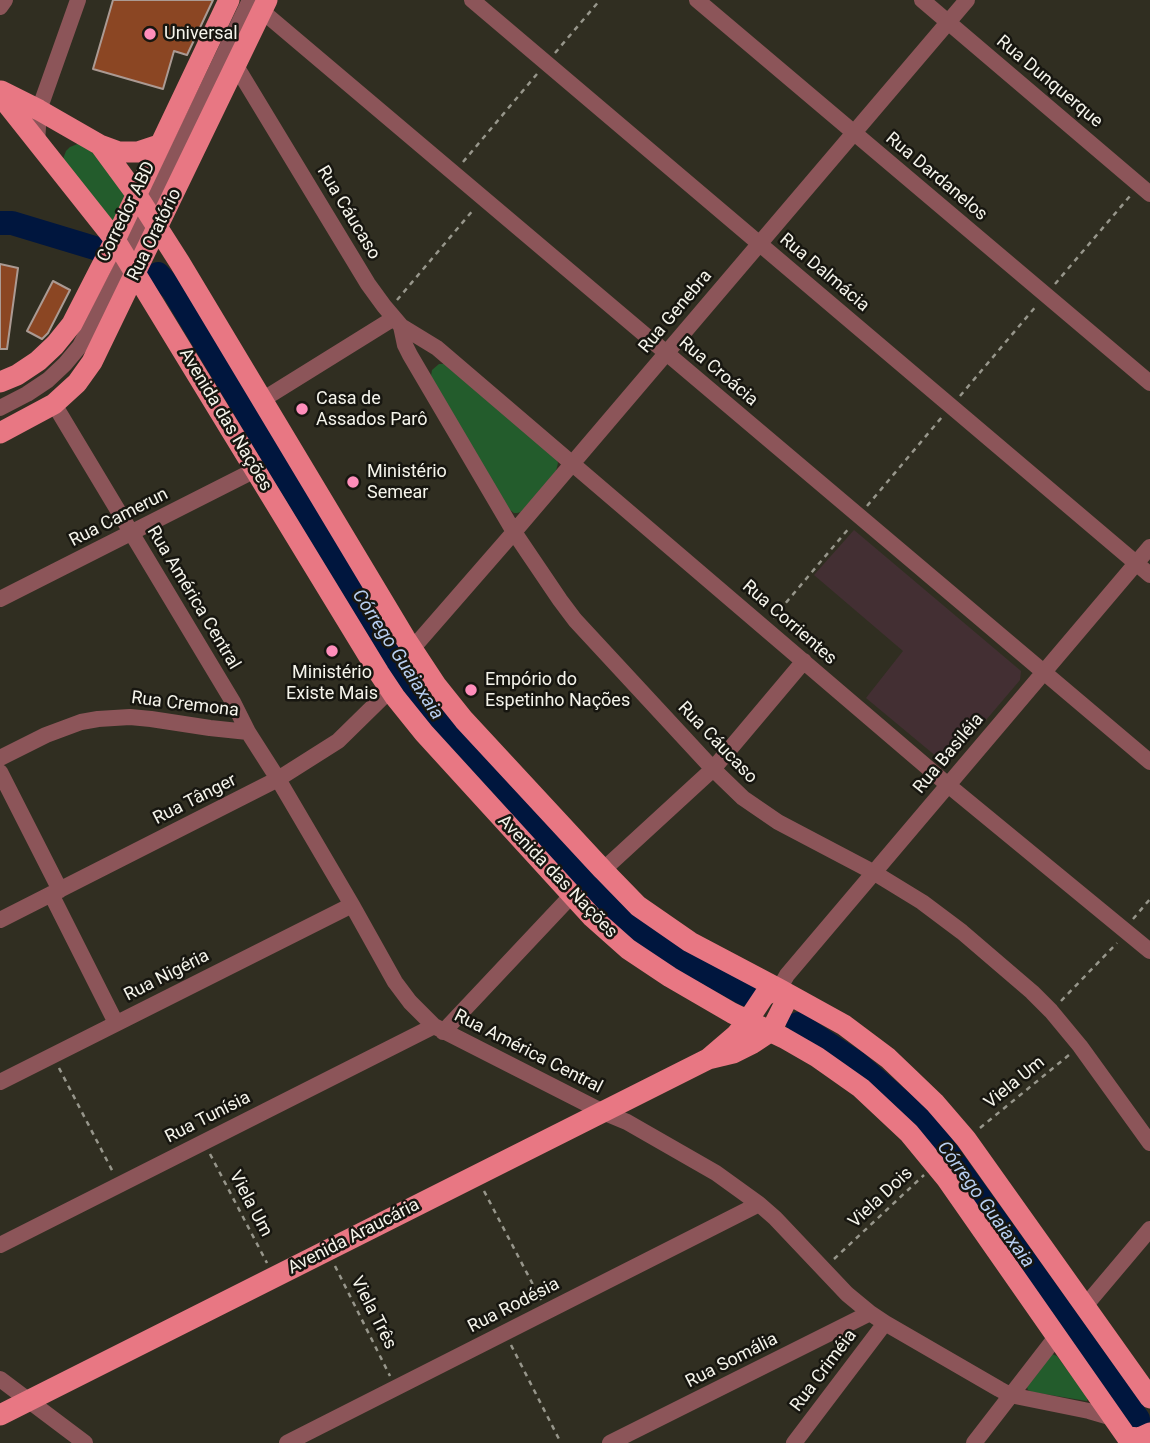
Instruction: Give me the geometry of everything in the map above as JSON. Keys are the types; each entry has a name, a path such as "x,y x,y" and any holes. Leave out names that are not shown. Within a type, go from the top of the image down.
{"main road":[{"name":"Rua Oratório","path":"0,382 38,361 64,334 126,257 147,211 159,145 229,0"},
{"name":"Rua Oratório","path":"0,433 54,404 77,383 92,362 126,257 147,211 236,66 260,4"},
{"path":"2,103 39,110 91,140 119,152 138,152 159,145"},
{"name":"Avenida das Nações","path":"2,103 54,164 126,257 390,690 441,754 592,917 628,949 670,977 769,1010 844,1026 888,1058 935,1103 966,1139 1150,1398"},
{"path":"54,164 61,144 75,136 91,140"},
{"name":"Avenida das Nações","path":"91,140 147,211 436,685 464,720 638,906 769,1010 817,1057 883,1106 909,1133 935,1163 1129,1440"},
{"name":"Avenida Araucária","path":"0,1415 708,1059 769,1010"},
{"path":"1129,1440 1150,1433"}],"street":[{"path":"0,7 5,0"},
{"path":"37,143 39,110 78,0"},
{"name":"Rua Dalmácia","path":"472,0 1150,575"},
{"name":"Rua Dardanelos","path":"697,0 1150,383"},
{"name":"Rua Dunquerque","path":"922,0 1150,194"},
{"name":"Rua Genebra","path":"412,649 967,0"},
{"name":"Rua Croácia","path":"260,4 483,198 1150,762"},
{"name":"Corredor ABD","path":"147,211 260,4"},
{"name":"Rua Cáucaso","path":"236,66 368,284 394,318 405,345 514,532 575,620 743,798 761,812 873,873 945,918 1012,975 1051,1011 1080,1046 1150,1143"},
{"name":"Corredor ABD","path":"0,408 38,387 74,355 126,257"},
{"path":"262,400 394,318"},
{"name":"Rua Corrientes","path":"394,318 437,348 948,785 1150,951"},
{"path":"424,378 426,363 437,348"},
{"name":"Rua América Central","path":"54,404 233,702 395,982 410,1002 439,1029 627,1122 716,1173 759,1204 847,1294 886,1323 1010,1395 1089,1411 1113,1419"},
{"name":"Rua Camerun","path":"0,599 256,470"},
{"name":"Rua Basiléia","path":"769,1010 787,975 1150,547"},
{"path":"603,870 713,769 804,661"},
{"name":"Rua Tânger","path":"0,920 278,779 338,741 390,690"},
{"name":"Rua Cremona","path":"0,758 46,734 98,719 130,717 248,732"},
{"path":"0,772 116,1024"},
{"path":"439,1029 572,895"},
{"name":"Rua Nigéria","path":"0,1082 352,905"},
{"name":"Rua Tunísia","path":"0,1244 203,1142 439,1029"},
{"name":"Rua Rodésia","path":"287,1443 759,1204"},
{"path":"1084,1306 1150,1229"},
{"name":"Rua Somália","path":"610,1443 870,1313"},
{"name":"Rua Criméia","path":"794,1443 886,1323"},
{"path":"974,1443 1056,1337"},
{"path":"0,1379 85,1443"}],"path":[{"path":"454,173 600,0"},
{"path":"394,318 483,198"},
{"path":"1051,1011 1126,931 1150,899"},
{"name":"Viela Um","path":"966,1139 1080,1046"},
{"path":"53,1055 120,1184"},
{"name":"Viela Um","path":"203,1142 275,1277"},
{"name":"Viela Dois","path":"824,1269 935,1163"},
{"path":"477,1175 547,1311"},
{"name":"Viela Três","path":"328,1250 396,1387"},
{"path":"504,1333 561,1443"}],"shaded area":[{"path":"854,530 1021,671 1020,680 952,760 943,762 866,698 903,651 814,575"}],"green space":[{"path":"80,143 89,145 126,198 111,223 63,159 70,147"},
{"path":"439,364 444,364 556,458 556,471 521,512 514,513 509,509 431,376 432,370"},
{"path":"1052,1354 1057,1356 1088,1398 1087,1401 1028,1390 1027,1387"}],"building":[{"name":"Universal","path":"113,0 213,0 187,55 174,51 163,89 93,69"},
{"path":"0,264 18,268 7,349 0,349"},
{"path":"53,281 70,290 48,333 42,339 27,331"}],"waterway":[{"name":"Córrego Guaiaxaia","path":"0,223 12,223 98,249"},
{"name":"Córrego Guaiaxaia","path":"158,274 173,290 396,660 439,721 618,913 662,948 745,994"},
{"name":"Córrego Guaiaxaia","path":"798,1024 857,1063 934,1134 1138,1419"}],"place":[{"name":"Universal","path":"150,34"},
{"name":"Casa de Assados Parô","path":"302,409"},
{"name":"Ministério Semear","path":"353,482"},
{"name":"Ministério Existe Mais","path":"332,651"},
{"name":"Empório do Espetinho Nações","path":"471,690"}]}
